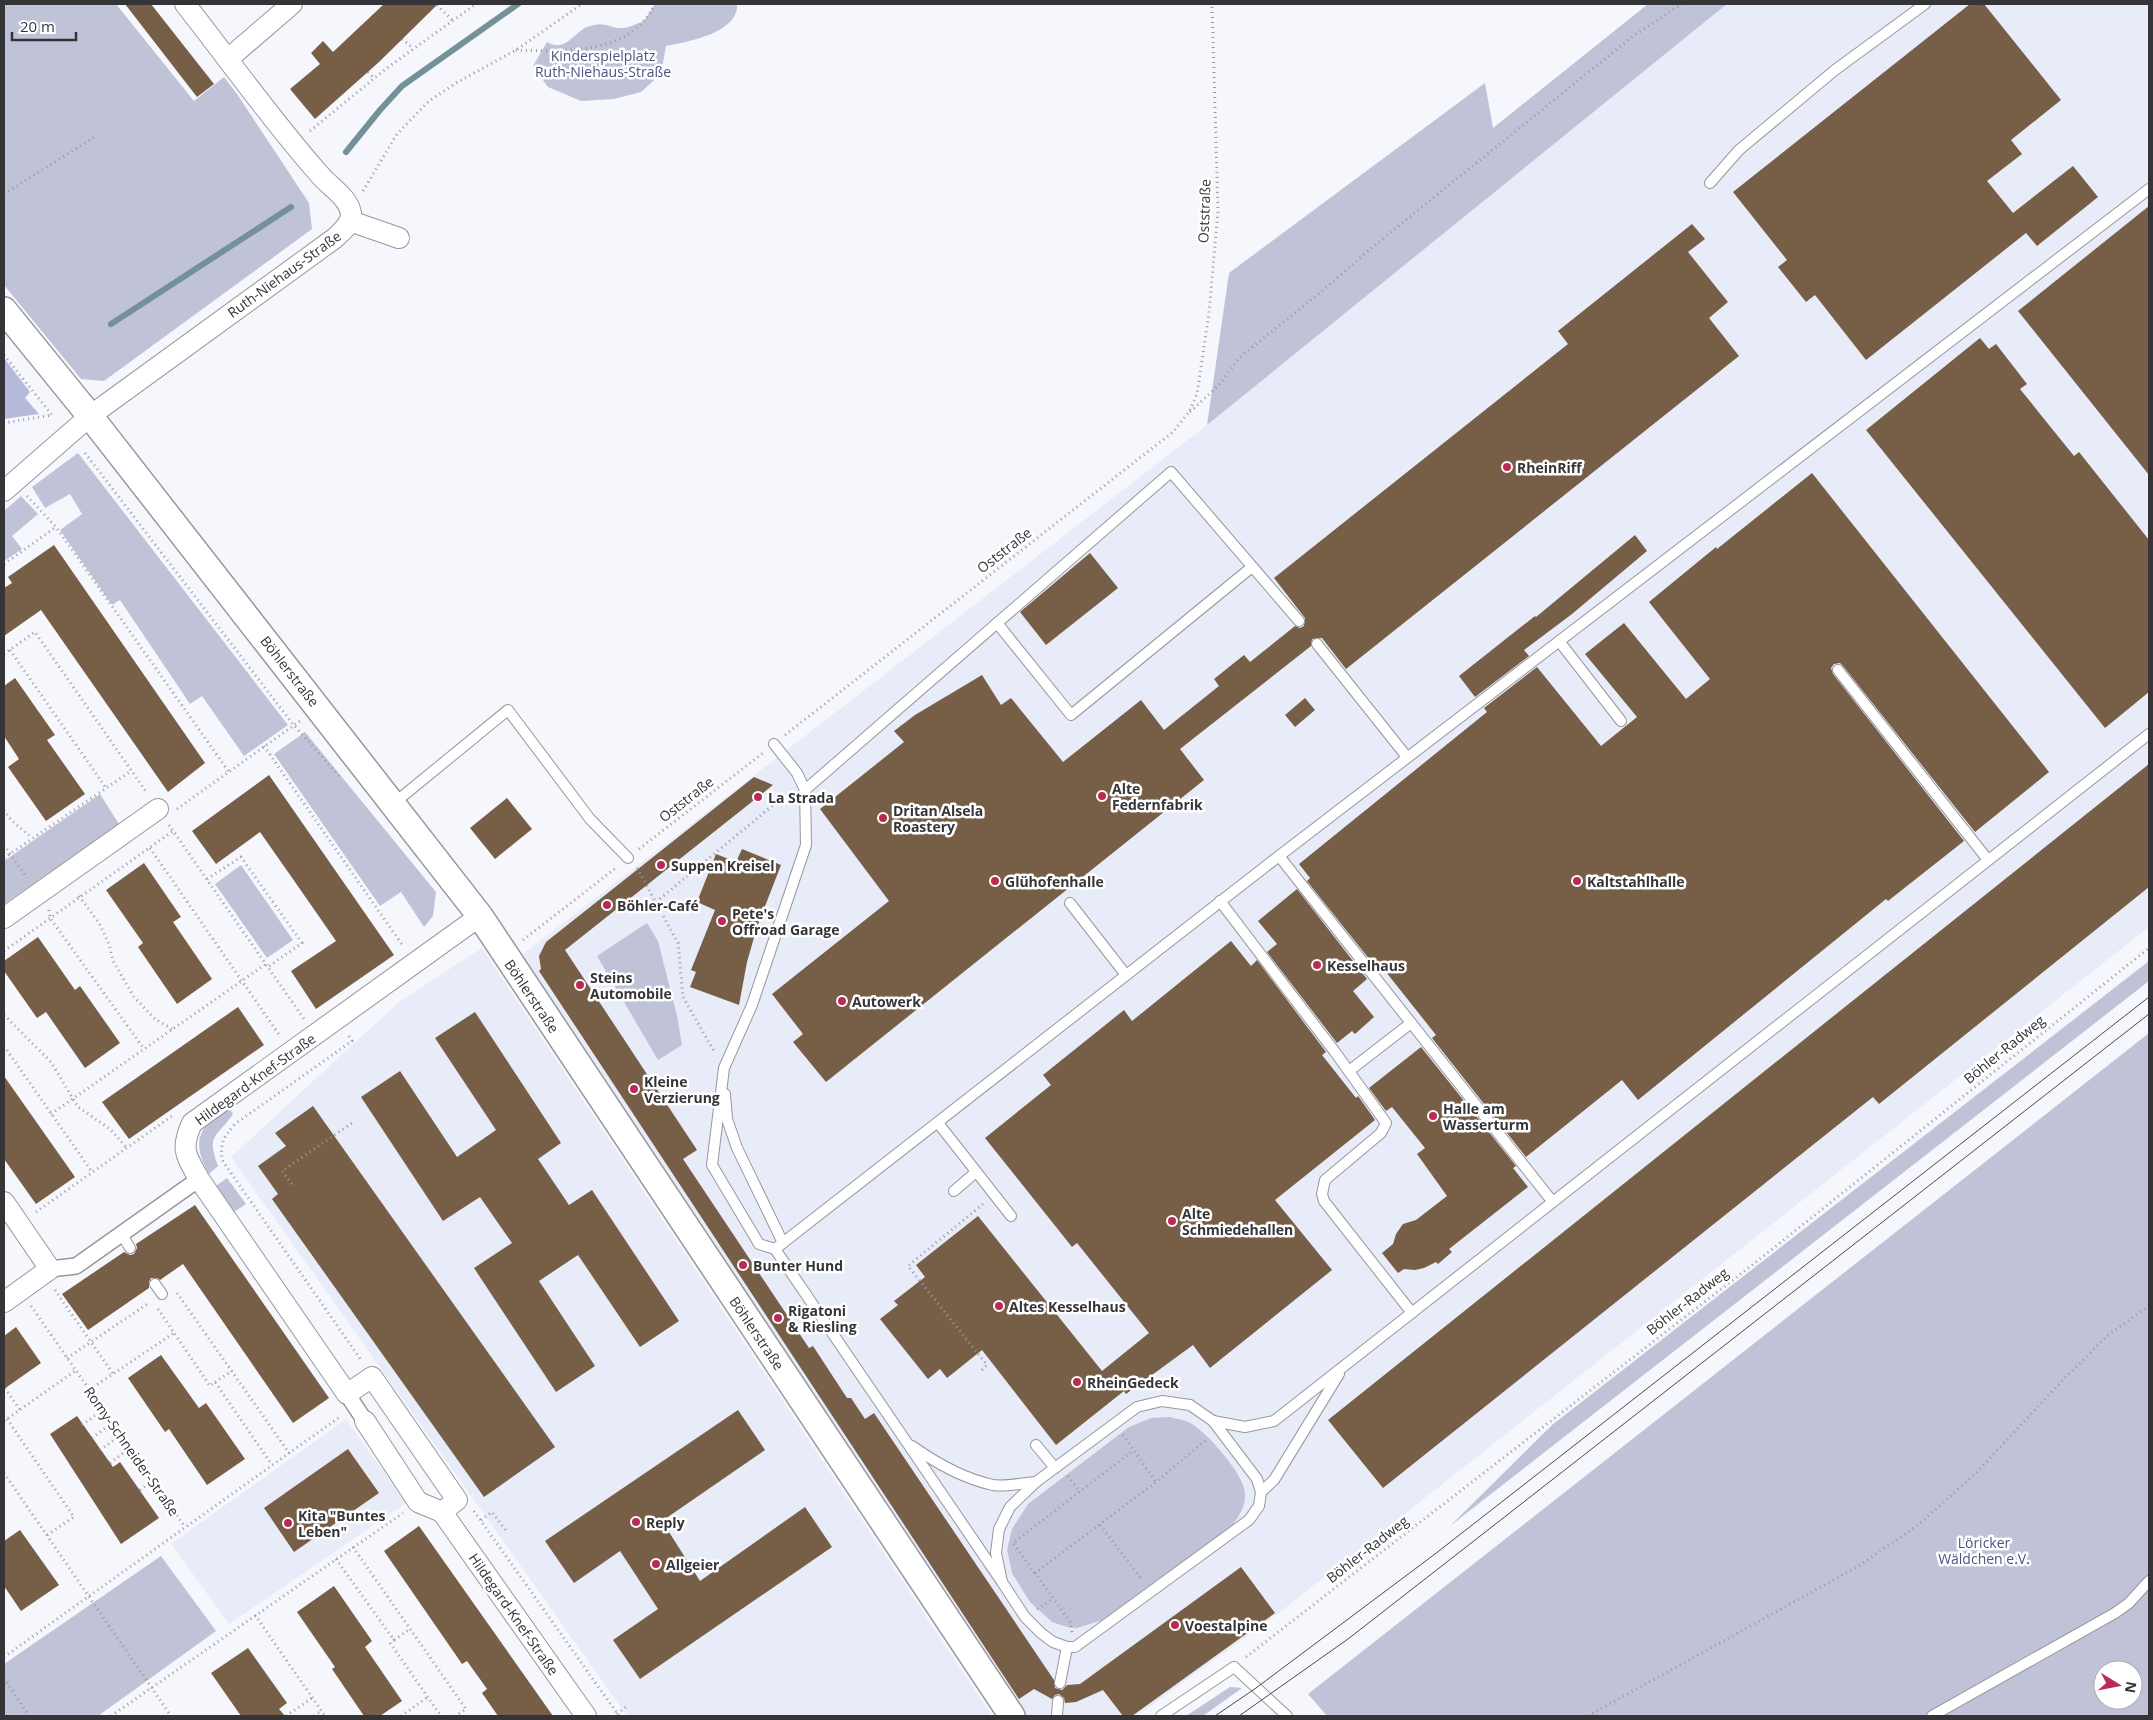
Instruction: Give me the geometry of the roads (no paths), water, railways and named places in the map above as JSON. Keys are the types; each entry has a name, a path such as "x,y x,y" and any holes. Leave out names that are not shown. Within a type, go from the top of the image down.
{"street":[{"path":"185,4 293,145 348,213 399,238"},
{"path":"228,59 292,4"},
{"name":"Ruth-Niehaus-Straße","path":"9,487 90,416 335,238 347,227 348,213"},
{"name":"Böhlerstraße","path":"4,310 90,416 480,916 1012,1716"},
{"path":"4,918 64,875 166,810"},
{"name":"Hildegard-Knef-Straße","path":"449,1506 418,1502 356,1407 199,1179 185,1154 185,1138 192,1123 480,916"},
{"path":"4,1302 47,1271 76,1266 199,1179"},
{"path":"4,1202 47,1271"},
{"name":"Hildegard-Knef-Straße","path":"356,1407 372,1378 449,1506 586,1716"}],"lane":[{"path":"1710,183 1739,150 1835,70 1926,4"},
{"path":"774,744 796,772 804,790 806,845 752,1005 724,1068 712,1165 759,1244 779,1246 1407,757 2149,189"},
{"path":"804,790 1172,472 1299,621"},
{"path":"997,623 1071,715 1252,567"},
{"path":"1559,641 1621,720"},
{"path":"1317,644 1407,757"},
{"path":"1838,670 1988,860"},
{"path":"392,805 508,710 590,819 628,858"},
{"path":"1213,1421 1245,1427 1274,1421 2149,734"},
{"path":"1279,856 1552,1201"},
{"path":"1220,902 1383,1116 1386,1123 1385,1127 1325,1180 1322,1194 1324,1201 1412,1313"},
{"path":"1070,903 1126,975"},
{"path":"1349,1071 1411,1023"},
{"path":"724,1068 727,1119 737,1148 779,1246 907,1443 1025,1617 1053,1642 1071,1647"},
{"path":"938,1123 1011,1216"},
{"path":"954,1191 976,1172"},
{"path":"121,1233 130,1248"},
{"path":"155,1284 162,1294"},
{"path":"1261,1492 1274,1480 1342,1368"},
{"path":"1002,1582 996,1553 1000,1529 1010,1507 1036,1482 1137,1407 1162,1401 1190,1405 1213,1421 1257,1479 1261,1492 1259,1506 1249,1520 1151,1592 1071,1647 1060,1683"},
{"path":"907,1443 928,1457 954,1470 995,1486 1036,1482"},
{"path":"1036,1445 1055,1468"},
{"path":"1932,1716 2115,1613 2128,1604 2149,1581"},
{"path":"1162,1716 1234,1667 1287,1716"},
{"path":"1057,1716 1058,1701"}],"waterway":[{"path":"346,152 402,86 518,4"},
{"path":"111,324 291,207"}],"tram line":[{"path":"1215,1716 1256,1688 1435,1554 2149,997"},
{"path":"1239,1716 1348,1639 2149,1014"}],"place":[{"name":"RheinRiff","path":"1507,467"},
{"name":"Alte Federnfabrik","path":"1102,796"},
{"name":"La Strada","path":"758,797"},
{"name":"Dritan Alsela Roastery","path":"883,818"},
{"name":"Suppen Kreisel","path":"661,865"},
{"name":"Glühofenhalle","path":"995,881"},
{"name":"Kaltstahlhalle","path":"1577,881"},
{"name":"Böhler-Café","path":"607,905"},
{"name":"Pete's Offroad Garage","path":"722,921"},
{"name":"Kesselhaus","path":"1317,965"},
{"name":"Steins Automobile","path":"580,985"},
{"name":"Autowerk","path":"842,1001"},
{"name":"Kleine Verzierung","path":"634,1089"},
{"name":"Halle am Wasserturm","path":"1433,1116"},
{"name":"Alte Schmiedehallen","path":"1172,1221"},
{"name":"Bunter Hund","path":"743,1265"},
{"name":"Altes Kesselhaus","path":"999,1306"},
{"name":"Rigatoni & Riesling","path":"778,1318"},
{"name":"RheinGedeck","path":"1077,1382"},
{"name":"Reply","path":"636,1522"},
{"name":"Kita \"Buntes Leben\"","path":"288,1523"},
{"name":"Allgeier","path":"656,1564"},
{"name":"Voestalpine","path":"1175,1625"}],"park label":[{"name":"Kinderspielplatz Ruth-Niehaus-Straße","path":"603,64"},
{"name":"Löricker Wäldchen e.V.","path":"1984,1550"}]}
